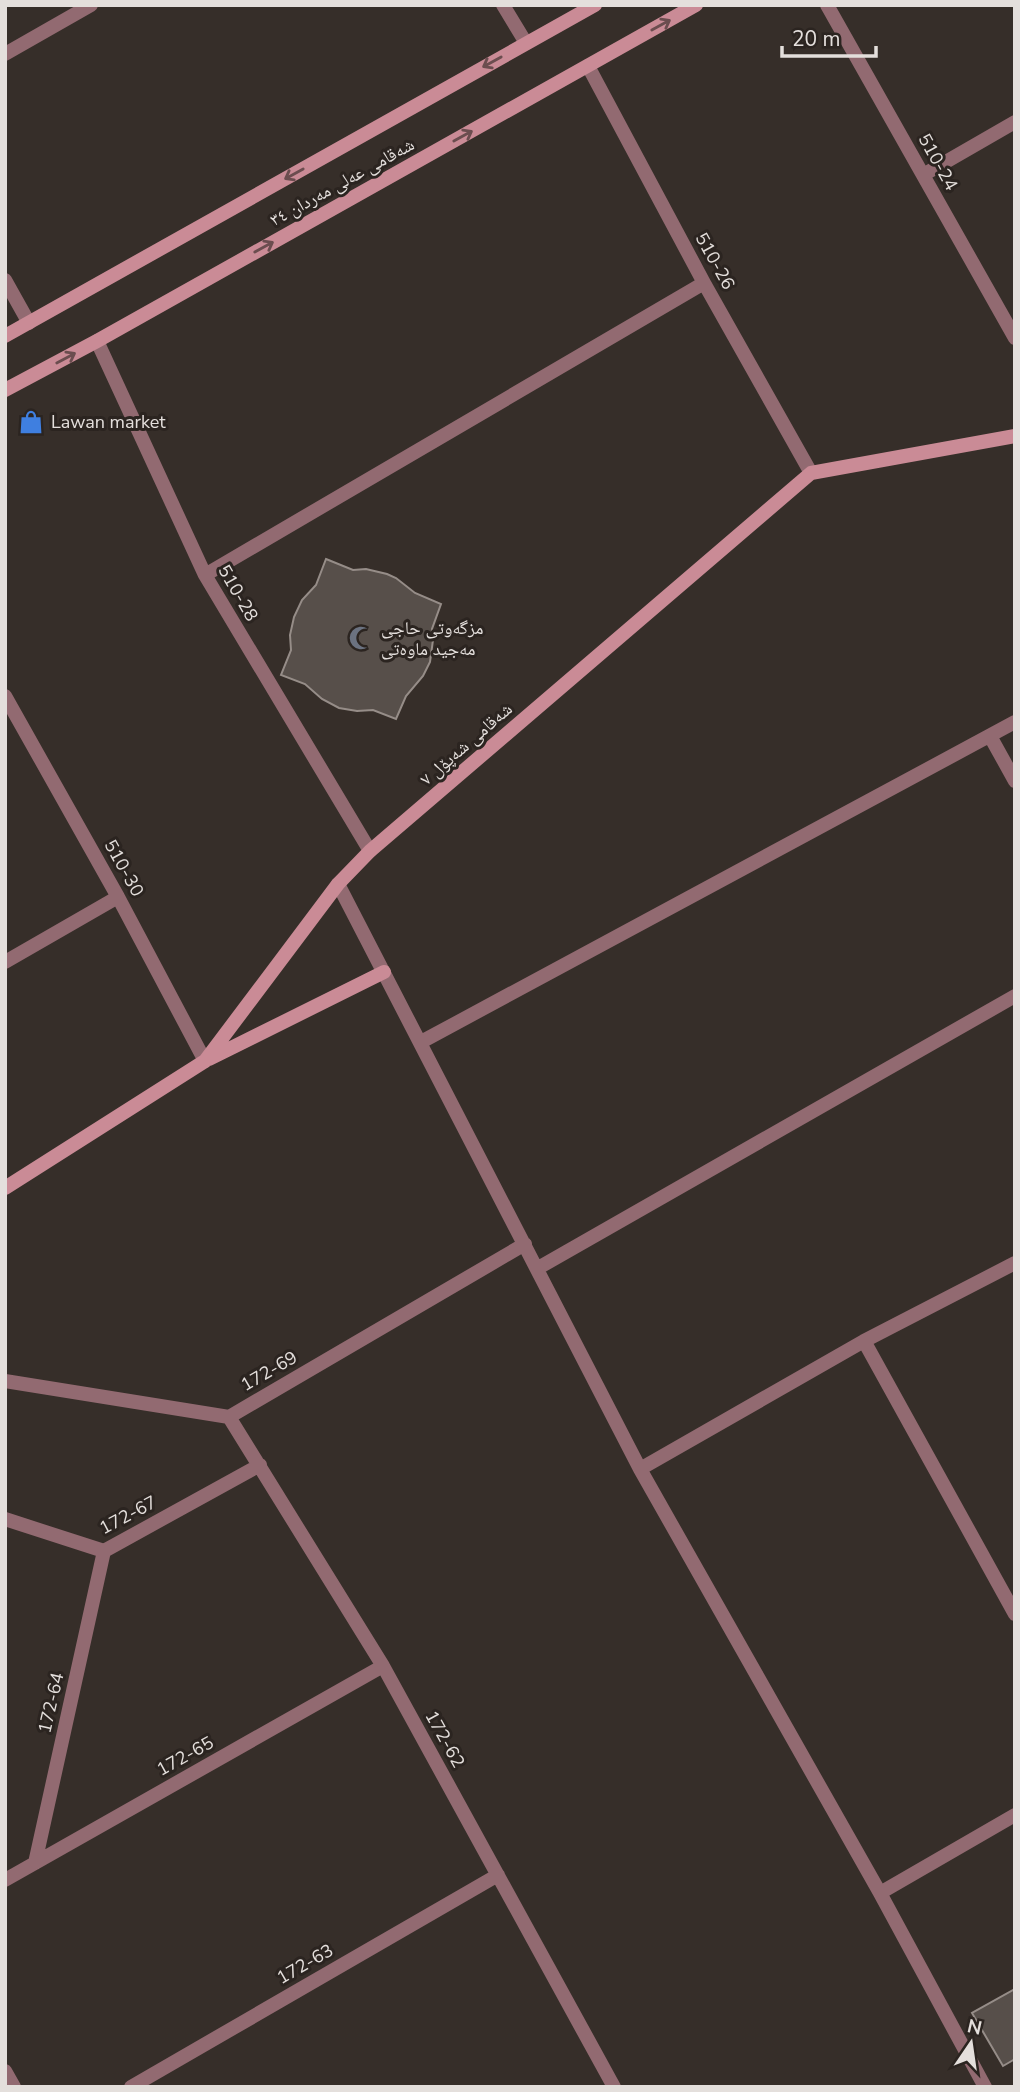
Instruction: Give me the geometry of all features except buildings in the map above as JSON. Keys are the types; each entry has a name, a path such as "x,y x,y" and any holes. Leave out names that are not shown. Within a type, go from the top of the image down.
{"street":[{"path":"5,54 90,5"},
{"path":"503,5 526,44"},
{"name":"شەقامی عەلی مەردان ٣٤","path":"5,336 594,5"},
{"name":"شەقامی عەلی مەردان ٣٤","path":"5,390 696,5"},
{"name":"510-24","path":"827,5 1015,338"},
{"name":"510-26","path":"588,66 704,283 811,473"},
{"path":"923,175 1015,122"},
{"path":"5,279 29,323"},
{"path":"205,575 704,283"},
{"name":"510-28","path":"97,341 205,575 370,851"},
{"path":"811,473 1015,436"},
{"name":"شەقامی شەپۆل ٧","path":"5,1188 205,1061 338,884 370,851 811,473"},
{"name":"510-30","path":"5,696 118,897 205,1061"},
{"path":"421,1042 1015,722"},
{"path":"990,736 1015,780"},
{"path":"338,884 640,1469 880,1893 985,2087"},
{"path":"5,962 118,897"},
{"path":"205,1061 384,972"},
{"path":"538,1268 1015,996"},
{"name":"172-69","path":"229,1417 525,1244"},
{"path":"640,1469 863,1340 1015,1263"},
{"path":"863,1340 1015,1614"},
{"path":"5,1381 229,1417"},
{"name":"172-62","path":"229,1417 383,1666 614,2087"},
{"name":"172-67","path":"5,1519 104,1551 260,1465"},
{"name":"172-64","path":"35,1863 104,1551"},
{"name":"172-65","path":"5,1880 383,1666"},
{"path":"880,1893 1015,1815"},
{"name":"172-63","path":"131,2087 498,1875"},
{"path":"5,2071 14,2087"}],"place":[{"name":"Lawan market","path":"31,422"},
{"name":"مزگەوتی حاجی مەجید ماوەتی","path":"361,638"}]}
